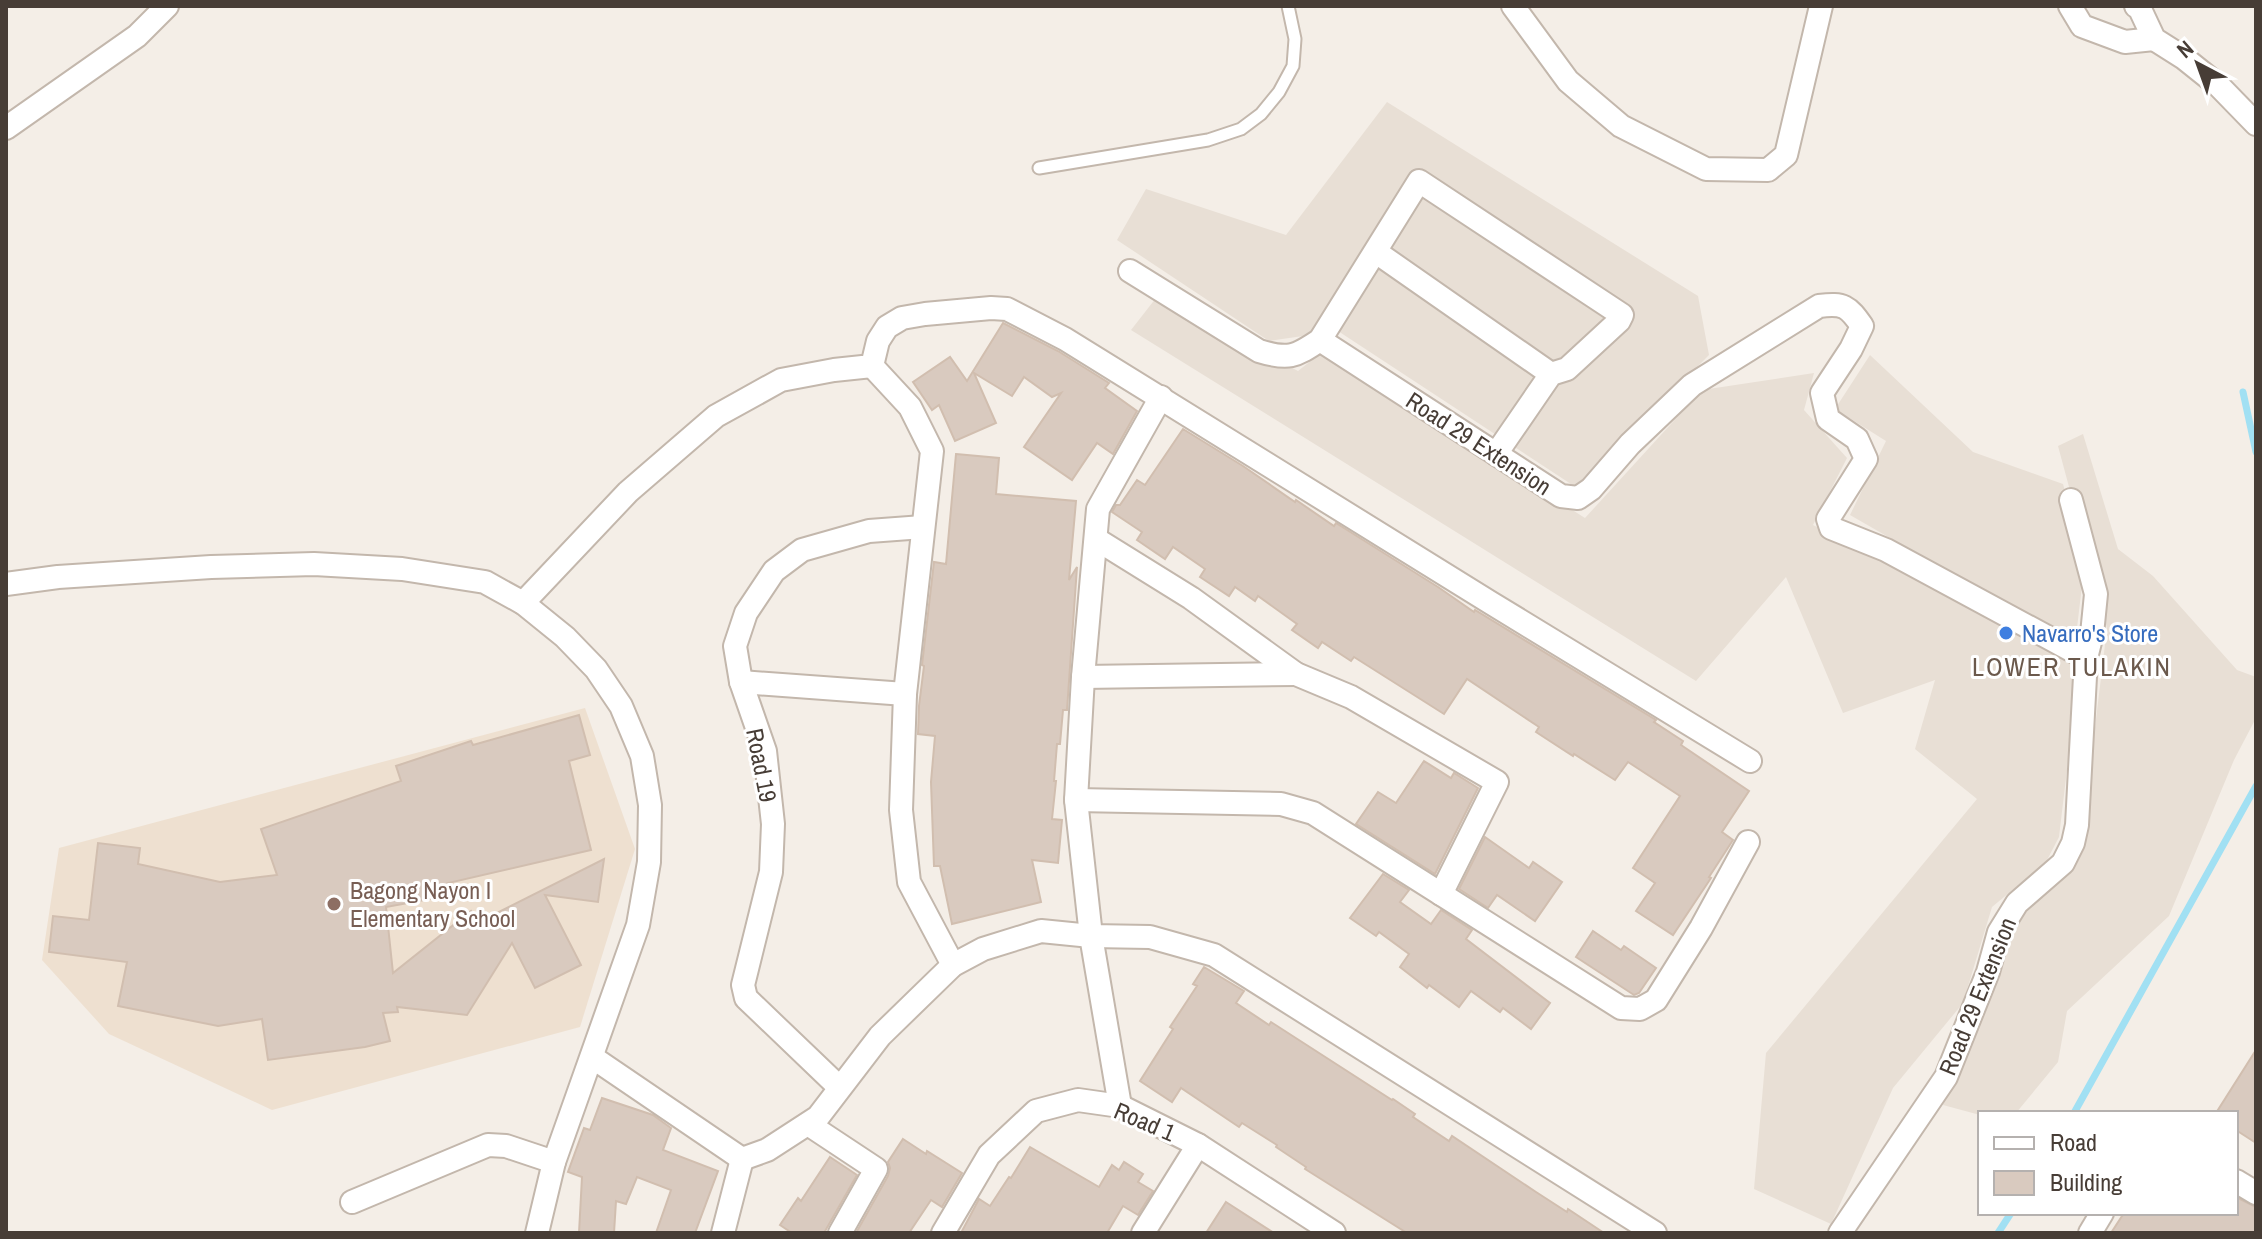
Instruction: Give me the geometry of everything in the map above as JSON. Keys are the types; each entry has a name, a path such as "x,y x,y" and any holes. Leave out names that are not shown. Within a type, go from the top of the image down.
{"street":[{"path":"6,128 137,36 167,6"},
{"path":"1513,6 1568,81 1621,126 1706,169 1768,170 1786,155 1821,6"},
{"path":"2070,6 2082,26 2125,42 2154,39"},
{"path":"2136,6 2154,39 2219,86 2256,124"},
{"path":"1130,271 1259,351 1290,357 1320,340 1419,181 1622,315 1567,369 1551,374 1496,454"},
{"path":"1376,252 1551,374"},
{"name":"Road 29 Extension","path":"1320,340 1561,496 1578,498 1591,489 1630,444 1692,385 1819,306 1836,304 1849,309 1862,326 1822,393 1828,419 1857,439 1866,459 1828,519 1831,528 1886,550 2086,658"},
{"path":"872,366 878,341 887,327 902,318 1007,309 1065,339 1161,397 1750,761"},
{"path":"872,366 910,407 932,451 905,694 901,810 909,882 953,965"},
{"path":"523,603 628,492 716,416 781,380 872,366"},
{"path":"1120,1106 1091,936 1076,800 1083,677 1098,509 1161,397"},
{"name":"Road 29 Extension","path":"1840,1233 1946,1077 1988,972 1999,932 2017,903 2063,863 2073,843 2077,825 2086,658 2096,594 2071,500"},
{"name":"Road 19","path":"839,1087 746,998 743,985 771,872 773,824 765,751 741,682 735,646 746,613 774,571 802,550 869,531 923,527"},
{"path":"1096,539 1191,598 1296,674 1351,697 1497,782 1441,894"},
{"path":"6,584 58,577 211,567 314,564 402,569 485,582 523,603 565,637 596,669 621,706 642,756 650,805 649,862 638,925 554,1162 537,1233"},
{"path":"1083,677 1296,674"},
{"path":"741,682 905,694"},
{"path":"1076,800 1281,804 1313,813 1621,1008 1640,1009 1656,1000 1701,928 1748,842"},
{"path":"742,1159 767,1150 818,1117 880,1036 953,965 983,949 1041,931 1150,937 1214,955 1655,1233"},
{"path":"592,1057 742,1159"},
{"name":"Road 1","path":"943,1233 989,1155 1036,1111 1078,1100 1120,1106 1198,1145 1334,1233"},
{"path":"808,1124 876,1169 840,1233"},
{"path":"352,1202 488,1145 506,1146 554,1162"},
{"path":"1143,1233 1198,1145"},
{"path":"723,1233 742,1159"},
{"path":"2238,1182 2256,1193"},
{"path":"2090,1233 2101,1215"}],"lane":[{"path":"1039,168 1195,143 1241,129 1261,114 1279,92 1293,66 1295,39 1288,6"}],"shaded area":[{"path":"1387,102 1698,296 1709,355 1577,488 1338,331 1269,341 1117,240 1146,189 1286,235"},
{"path":"1156,298 1298,371 1322,352 1585,518 1702,390 1814,373 1804,410 1847,458 1813,525 2080,660 2059,837 2046,862 1992,907 1963,1003 1893,1088 1831,1224 1754,1189 1766,1053 1977,799 1915,749 1935,680 1843,713 1786,577 1696,681 1131,330"},
{"path":"1870,355 1973,452 2063,484 2085,560 2077,628 2057,634 1850,515 1886,441 1835,409"},
{"path":"2083,434 2118,549 2153,576 2237,670 2256,677 2256,718 2234,760 2169,916 2067,1011 2058,1062 2018,1111 1978,1111 1978,1114 1943,1105 2000,958 2021,913 2079,860 2107,628 2058,446"},
{"name":"Bagong Nayon I Elementary School","path":"585,708 635,849 580,1027 272,1110 109,1034 42,960 59,848"}],"building":[{"path":"1003,323 1058,351 1109,383 1105,388 1137,411 1113,454 1097,443 1072,480 1024,447 1061,393 1052,397 1024,377 1012,396 974,373 996,423 955,441 939,405 932,410 913,382 950,357 967,381"},
{"path":"1183,429 1334,526 1336,523 1474,612 1656,720 1654,722 1683,741 1681,745 1749,791 1722,832 1733,840 1673,935 1636,911 1655,883 1633,868 1680,796 1628,762 1615,780 1536,732 1539,727 1467,679 1444,714 1354,657 1351,661 1322,642 1318,648 1292,630 1297,624 1258,596 1255,601 1235,587 1229,596 1200,577 1205,569 1173,547 1165,559 1137,540 1142,532 1112,512 1137,480 1145,485"},
{"path":"956,454 999,458 996,494 1076,501 1069,580 1077,567 1067,710 1063,710 1054,781 1052,819 1062,820 1058,863 1032,860 1041,902 952,924 940,866 934,866 931,782 935,736 918,734 922,665 934,562 946,564"},
{"name":"Bagong Nayon I Elementary School","path":"579,715 590,755 569,761 591,850 448,883 457,894 386,907 393,973 471,911 479,922 604,859 598,902 545,895 581,965 535,988 512,943 467,1015 397,1007 398,1012 383,1013 390,1041 268,1060 262,1019 218,1026 118,1006 127,962 49,952 53,916 89,920 98,843 140,848 138,864 220,882 277,875 261,829 401,781 396,766 471,741 473,745"},
{"path":"1424,761 1451,778 1454,773 1478,788 1435,874 1356,824 1378,792 1396,803"},
{"path":"1485,837 1529,868 1533,862 1562,882 1535,921 1497,895 1488,908 1459,889"},
{"path":"1383,874 1409,890 1400,902 1431,924 1441,910 1472,930 1466,939 1550,1003 1531,1029 1503,1008 1500,1012 1471,991 1459,1007 1429,985 1427,988 1400,967 1409,954 1379,932 1376,936 1350,918"},
{"path":"1593,931 1621,950 1624,946 1656,968 1639,993 1634,995 1576,957"},
{"path":"1204,967 1244,991 1236,1003 1269,1025 1271,1022 1393,1099 1449,1141 1452,1136 1604,1233 1407,1233 1305,1169 1277,1145 1242,1123 1239,1127 1181,1088 1172,1102 1140,1081 1173,1029 1170,1027 1197,986 1193,984"},
{"path":"2256,1050 2256,1143 2238,1131 2238,1111 2217,1111"},
{"path":"602,1098 653,1115 671,1128 663,1150 718,1171 695,1233 656,1233 671,1190 637,1177 626,1204 616,1201 614,1233 579,1233 582,1177 568,1172 584,1128 590,1130"},
{"path":"903,1139 962,1173 942,1207 931,1200 909,1233 856,1233 888,1176 888,1162"},
{"path":"1030,1147 1099,1187 1112,1165 1119,1170 1124,1162 1143,1174 1138,1182 1153,1191 1138,1215 1123,1206 1107,1233 961,1233 979,1199 990,1206"},
{"path":"830,1157 857,1175 824,1233 792,1233 780,1225 798,1198 801,1201"},
{"path":"2238,1198 2256,1207 2256,1233 2111,1233 2123,1215 2238,1215"},
{"path":"1226,1202 1274,1233 1206,1233"}],"waterway":[{"path":"2243,392 2256,452"},
{"path":"2075,1111 2256,786"},
{"path":"1998,1233 2010,1215"}],"place":[{"name":"Navarro's Store","path":"2006,633"},
{"name":"Bagong Nayon I Elementary School","path":"334,904"}],"district":[{"name":"LOWER TULAKIN","path":"2072,666"}]}
